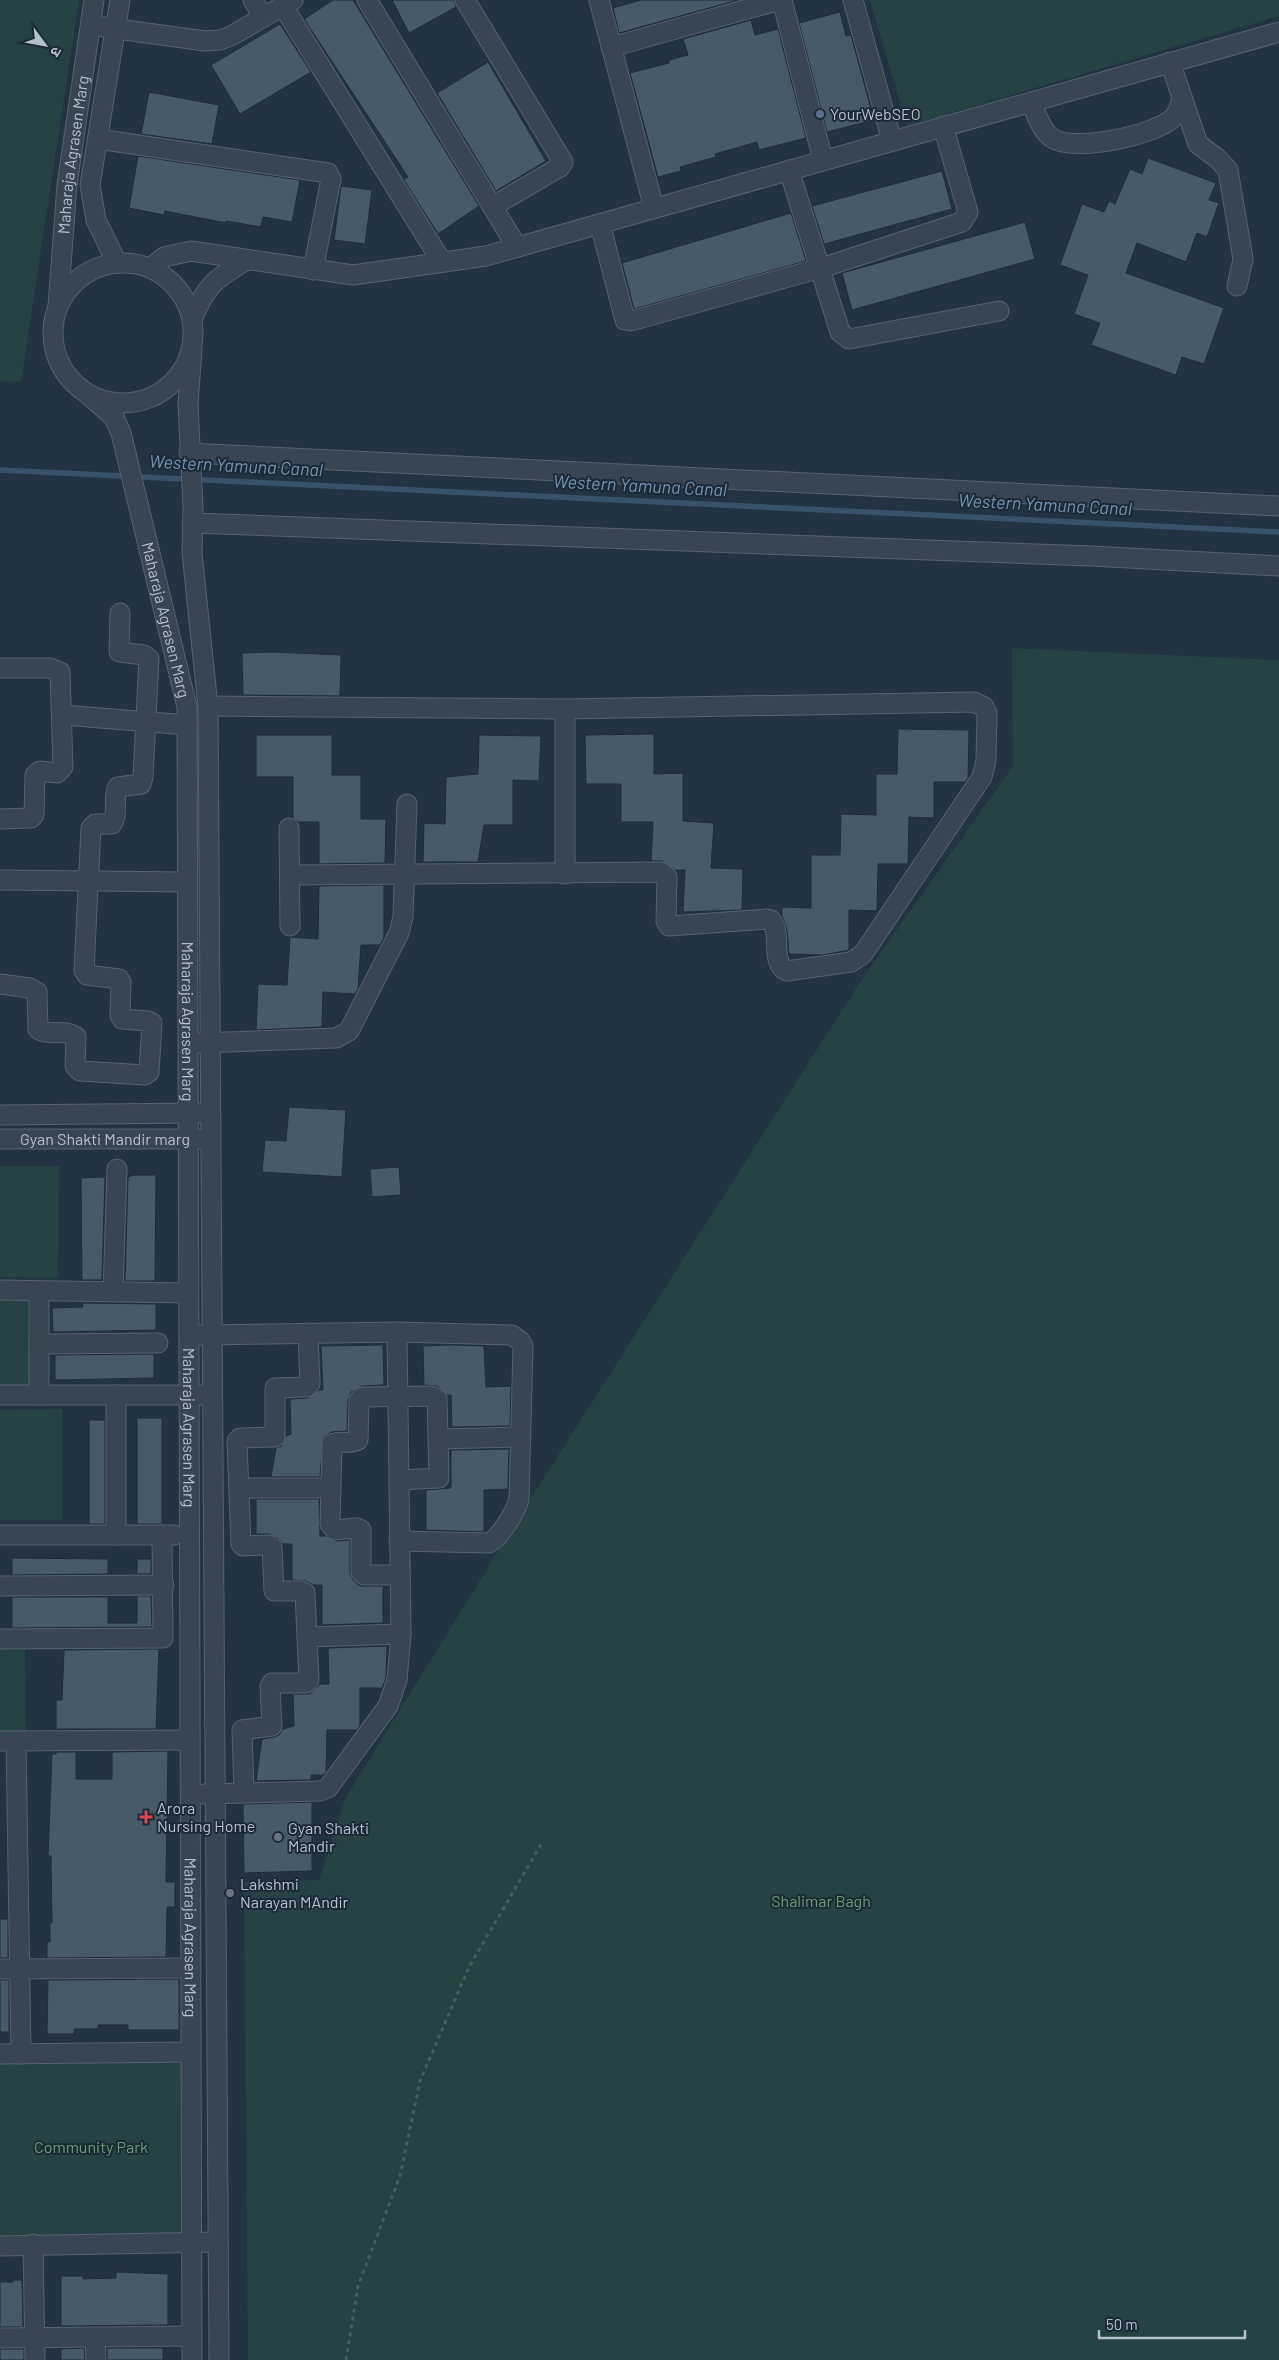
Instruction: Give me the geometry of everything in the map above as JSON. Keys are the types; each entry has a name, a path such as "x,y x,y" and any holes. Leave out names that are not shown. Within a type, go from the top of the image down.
{"street":[{"name":"Maharaja Agrasen Marg","path":"57,310 67,185 94,0"},
{"name":"Maharaja Agrasen Marg","path":"117,263 96,220 90,185 120,0"},
{"path":"253,0 263,17"},
{"path":"367,0 494,206 517,247"},
{"path":"465,0 563,162 560,167 494,206"},
{"path":"599,0 654,208"},
{"path":"611,47 781,0 823,160"},
{"path":"852,0 892,141"},
{"path":"90,24 205,41 220,40 288,3 442,262"},
{"path":"150,268 164,257 191,251 354,275 486,256 1279,32"},
{"path":"1170,62 1198,144 1218,159 1228,170 1243,259 1237,286"},
{"path":"1031,102 1050,137 1061,143 1090,144 1143,133 1174,117 1182,99"},
{"path":"600,224 625,320 631,320 821,268 962,222 968,212 944,126"},
{"path":"98,139 328,173 331,179 313,270"},
{"path":"789,170 840,332 849,339 999,311"},
{"path":"192,320 200,300 219,277 246,260"},
{"path":"117,263 134,263 150,268 170,280 184,298 192,320 192,350 183,370 168,387 149,398 128,403 106,401 85,392 68,376 57,356 53,333 57,310 66,292 80,278 98,268 117,263"},
{"name":"Maharaja Agrasen Marg","path":"192,350 188,404 193,515 192,553 208,706 219,2360"},
{"name":"Maharaja Agrasen Marg","path":"85,392 114,417 121,433 187,707 192,2360"},
{"path":"189,452 1279,506"},
{"path":"193,515 1279,566"},
{"path":"0,984 30,988 37,992 38,1029 45,1032 69,1033 76,1037 76,1066 80,1071 148,1074 152,1023 148,1020 125,1020 121,1017 121,982 119,979 90,976 84,973 91,828 95,824 112,824 115,818 118,787 137,786 142,781 148,659 144,655 119,652 120,613"},
{"path":"0,668 50,668 60,672 62,715 62,770 57,773 40,772 35,775 36,812 31,818 0,819"},
{"path":"208,706 565,709 974,702 984,707 987,713 986,760 982,777 863,954 855,960 787,971 780,966 778,961 774,925 771,920 670,926 666,921 668,877 664,873 290,875"},
{"path":"565,709 565,874"},
{"path":"62,715 187,725"},
{"path":"187,1044 336,1038 349,1031 399,933 405,902 407,804"},
{"path":"289,828 290,926"},
{"path":"0,880 187,882"},
{"name":"Gyan Shakti Mandir marg","path":"0,1115 210,1113"},
{"name":"Gyan Shakti Mandir marg","path":"0,1139 210,1139"},
{"path":"113,1292 117,1169"},
{"path":"0,1290 188,1293"},
{"path":"39,1291 39,1395"},
{"path":"188,1336 397,1332 516,1337 522,1346 521,1437 519,1500 514,1513 492,1542 399,1541"},
{"path":"190,1795 320,1791 334,1783 388,1706 394,1692 401,1634 397,1332"},
{"path":"244,1792 242,1730 272,1726 270,1686 272,1683 308,1681 305,1593 301,1591 274,1591 272,1547 241,1544 238,1440 276,1437 275,1388 309,1385 308,1333"},
{"path":"39,1344 158,1343"},
{"path":"0,1395 212,1395"},
{"path":"116,1395 116,1535"},
{"path":"399,1480 439,1478 437,1399 432,1396 364,1396 360,1398 358,1440 332,1444 330,1488 332,1527 335,1530 357,1528 362,1532 362,1574 366,1576 400,1575"},
{"path":"438,1439 521,1437"},
{"path":"239,1488 330,1488"},
{"path":"0,1535 189,1535"},
{"path":"0,1639 163,1638 164,1584 162,1535"},
{"path":"0,1586 164,1584"},
{"path":"307,1637 401,1634"},
{"path":"21,2054 20,1969 8,1741 190,1740"},
{"path":"0,1969 190,1968"},
{"path":"0,2054 190,2052"},
{"path":"0,2246 218,2242"},
{"path":"33,2244 35,2360"},
{"path":"0,2338 192,2336"},
{"path":"95,2337 96,2360"}],"path":[{"path":"346,2360 358,2286 400,2176 420,2081 469,1968 543,1841"}],"green space":[{"path":"0,0 79,0 21,382 0,381"},
{"path":"870,0 1279,0 1279,16 907,126"},
{"name":"Shalimar Bagh","path":"1012,648 1279,660 1279,2360 248,2360 244,1882 319,1880 346,1797 531,1498 862,979 1013,766"},
{"path":"0,1166 59,1166 58,1278 0,1277"},
{"path":"28,1299 29,1387 0,1387 0,1300"},
{"path":"62,1409 62,1520 0,1520 0,1410"},
{"path":"0,1647 25,1647 26,1733 0,1734"},
{"name":"Community Park","path":"181,2055 182,2238 0,2251 0,2057"}],"building":[{"path":"333,0 353,0 479,206 438,234 404,180 408,177 304,19"},
{"path":"392,0 454,0 456,7 409,33"},
{"path":"641,0 738,0 619,33 613,8"},
{"path":"840,12 846,36 851,35 874,120 827,132 799,23"},
{"path":"751,20 755,35 778,29 806,138 759,150 757,142 715,154 716,157 680,167 681,171 658,177 630,73 669,63 669,60 688,55 683,39"},
{"path":"280,24 311,72 240,114 211,65"},
{"path":"488,62 546,161 496,191 437,93"},
{"path":"149,92 219,105 212,144 141,134"},
{"path":"138,156 300,180 292,222 263,217 261,227 226,221 226,223 165,211 164,215 129,208"},
{"path":"1148,158 1216,183 1209,200 1219,203 1207,237 1197,233 1186,262 1137,243 1126,273 1224,308 1204,364 1182,357 1176,375 1091,345 1100,323 1074,314 1088,275 1060,265 1082,204 1104,212 1109,201 1115,204 1130,169 1142,174"},
{"path":"942,171 952,209 824,244 812,206"},
{"path":"341,186 372,190 365,244 334,240"},
{"path":"791,213 806,261 634,309 622,263"},
{"path":"1025,222 1035,259 852,310 842,273"},
{"path":"273,652 341,655 340,696 243,695 242,653"},
{"path":"898,729 969,730 968,778 965,782 934,782 934,818 909,817 908,864 878,864 877,911 849,910 849,950 823,955 789,954 787,930 782,916 782,907 811,908 811,855 840,855 841,814 876,815 876,774 897,774"},
{"path":"654,734 654,774 683,773 683,821 714,823 711,868 743,869 742,910 683,912 685,870 675,870 662,861 651,861 653,822 621,822 621,784 586,784 585,735"},
{"path":"256,735 332,735 332,775 361,775 361,819 386,819 385,863 319,864 319,822 298,822 293,818 293,777 256,777"},
{"path":"479,735 541,736 539,781 513,780 513,825 484,825 478,862 423,862 424,823 445,824 446,777 478,774"},
{"path":"384,885 384,938 380,945 361,945 358,989 355,994 323,992 322,1027 256,1030 258,984 287,985 290,937 318,939 319,886"},
{"path":"289,1107 346,1110 342,1177 262,1172 265,1140 286,1141"},
{"path":"399,1167 401,1195 372,1197 370,1169"},
{"path":"134,1175 156,1175 155,1281 125,1281 128,1177"},
{"path":"105,1177 102,1280 82,1280 81,1178"},
{"path":"82,1303 156,1304 156,1330 53,1332 52,1308 83,1307"},
{"path":"383,1345 384,1385 362,1386 351,1392 348,1400 347,1431 331,1432 323,1438 320,1477 271,1477 276,1448 281,1446 286,1436 291,1434 290,1399 308,1398 319,1390 323,1390 321,1346"},
{"path":"423,1346 484,1346 486,1387 511,1386 510,1426 452,1427 451,1395 447,1395 437,1386 424,1385"},
{"path":"154,1354 154,1378 55,1380 55,1355"},
{"path":"137,1418 162,1418 162,1524 137,1524"},
{"path":"89,1420 105,1420 105,1524 89,1524"},
{"path":"509,1449 508,1489 484,1490 484,1532 426,1530 426,1490 451,1488 451,1450"},
{"path":"256,1499 319,1499 320,1536 326,1536 336,1541 350,1540 350,1572 353,1580 360,1586 383,1586 383,1623 322,1625 322,1585 292,1580 292,1544 283,1544 278,1538 269,1534 256,1534"},
{"path":"12,1558 108,1559 108,1574 12,1575"},
{"path":"137,1559 151,1559 151,1574 137,1574"},
{"path":"137,1596 151,1596 152,1627 12,1628 12,1597 108,1597 108,1623 137,1623"},
{"path":"387,1646 386,1678 382,1688 360,1688 360,1725 357,1730 327,1730 326,1772 323,1775 311,1775 311,1780 256,1781 262,1739 279,1735 283,1729 294,1726 293,1694 310,1694 320,1684 329,1684 328,1648"},
{"path":"159,1649 156,1729 56,1729 56,1700 62,1700 64,1650"},
{"path":"168,1751 166,1882 175,1882 175,1907 167,1907 166,1957 47,1958 47,1942 50,1942 50,1923 52,1923 51,1856 48,1856 52,1754 56,1754 56,1752 76,1752 76,1779 112,1779 112,1752"},
{"name":"Gyan Shakti Mandir","path":"312,1802 312,1871 244,1873 243,1804"},
{"path":"0,1919 8,1919 8,1958 0,1958"},
{"path":"179,1979 179,2030 128,2030 128,2025 98,2025 98,2029 74,2029 74,2034 47,2034 48,1980"},
{"path":"0,1980 9,1980 9,2032 0,2032"},
{"path":"116,2272 168,2274 168,2325 61,2326 61,2276 83,2276 83,2279 116,2278"},
{"path":"13,2280 22,2280 23,2327 0,2327 0,2282 13,2282"},
{"path":"84,2348 85,2360 61,2360 61,2349"},
{"path":"107,2348 163,2348 163,2360 107,2360"},
{"path":"0,2349 24,2349 24,2360 0,2360"}],"waterway":[{"name":"Western Yamuna Canal","path":"0,470 1279,532"}],"place":[{"name":"YourWebSEO","path":"820,114"},
{"name":"Arora Nursing Home","path":"146,1817"},
{"name":"Gyan Shakti Mandir","path":"278,1837"},
{"name":"Lakshmi Narayan MAndir","path":"230,1893"}]}
